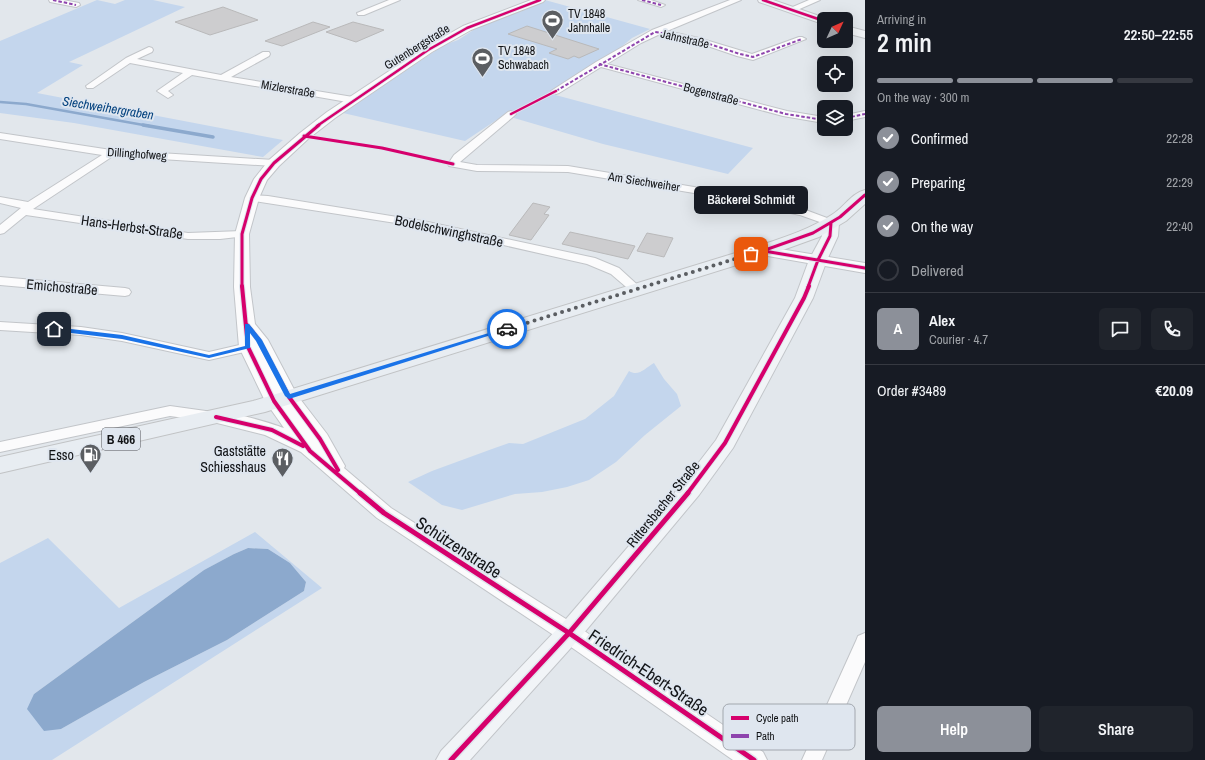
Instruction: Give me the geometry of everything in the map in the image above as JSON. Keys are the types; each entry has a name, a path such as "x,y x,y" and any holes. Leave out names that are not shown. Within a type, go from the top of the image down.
{"main road":[{"path":"763,0 817,18"},
{"path":"853,32 865,36"},
{"name":"B 466","path":"0,465 216,417 281,399 762,251 813,233 831,223 865,195"},
{"name":"Rittersbacher Straße","path":"451,760 569,633 691,489 725,443 804,298 818,260 830,236 831,223"}],"street":[{"path":"53,0 76,5"},
{"path":"361,13 396,0"},
{"name":"Gutenbergstraße","path":"248,347 242,287 242,234 252,198 261,179 274,163 304,136 353,100 428,50 460,32 499,15 540,0"},
{"path":"642,0 661,5"},
{"path":"655,32 737,0"},
{"path":"792,9 816,0"},
{"name":"Jahnstraße","path":"556,92 599,64 655,32 666,32 745,56 753,57 802,40"},
{"path":"90,86 130,60 149,50"},
{"name":"Mizlerstraße","path":"222,78 266,54"},
{"name":"Mizlerstraße","path":"130,60 222,78 353,100"},
{"name":"Bogenstraße","path":"599,64 786,114 817,119"},
{"path":"168,95 162,91 191,72"},
{"name":"Am Siechweiher","path":"511,114 458,157 453,164 477,168 568,169 694,190 803,212 831,223"},
{"path":"853,117 865,114"},
{"name":"Dillinghofweg","path":"0,136 111,153 274,163"},
{"path":"0,231 27,209 111,153"},
{"name":"Bodelschwinghstraße","path":"252,198 268,199 428,225 591,261 615,271 636,289"},
{"name":"Hans-Herbst-Straße","path":"0,200 27,209 188,236 242,234"},
{"path":"762,251 865,268"},
{"name":"Emichostraße","path":"0,281 125,292"},
{"path":"247,325 259,340 281,399"},
{"path":"0,326 81,331 122,337 209,356 248,347 281,399"},
{"name":"Schützenstraße","path":"281,399 320,439 340,475"},
{"name":"Schützenstraße","path":"281,399 310,451"},
{"path":"0,446 170,411 216,417"},
{"name":"Schützenstraße","path":"216,417 269,429 295,440 340,475 384,513 569,633"},
{"name":"Friedrich-Ebert-Straße","path":"569,633 723,739"},
{"path":"837,704 865,641"},
{"name":"Friedrich-Ebert-Straße","path":"739,750 754,760"},
{"path":"812,760 816,750"}],"shaded area":[{"path":"97,0 115,4 125,0 153,0 185,7 69,62 83,65 37,93 283,140 263,157 74,123 0,113 0,41"},
{"name":"TV 1848 Schwabach","path":"545,0 650,29 632,38 614,53 548,93 753,148 728,174 603,144 504,115 465,141 343,113 444,45 458,40 475,29"},
{"path":"654,363 664,379 677,394 681,406 645,435 616,462 589,480 567,487 542,492 515,494 462,510 442,505 408,482 432,471 492,449 509,443 523,444 585,419 614,396 629,371 636,373"},
{"path":"255,532 322,588 52,760 0,760 0,563 48,538 119,608","holes":["248,548 268,549 290,563 306,582 304,591 227,640 144,682 61,729 34,694 204,570"]},
{"path":"248,548 268,549 290,563 306,582 304,591 227,640 144,682 61,729 44,731 27,709 34,694 204,570"}],"building":[{"path":"223,7 258,20 210,35 175,22"},
{"path":"313,22 330,27 282,46 265,41"},
{"path":"353,22 384,30 356,42 326,32"},
{"name":"TV 1848 Jahnhalle","path":"527,26 599,49 579,58 574,56 568,59 549,53 557,49 508,34"},
{"path":"533,203 550,207 544,214 549,215 531,240 509,235"},
{"path":"570,232 635,246 628,259 562,244"},
{"path":"647,233 673,238 664,257 637,251"}],"waterway":[{"name":"Siechweihergraben","path":"0,102 26,104 149,126"},
{"name":"Siechweihergraben","path":"143,125 213,137"}],"marked path":[{"path":"53,0 76,5"},
{"path":"642,0 661,5"},
{"path":"556,91 655,32 688,37 753,57 802,39"},
{"path":"599,64 786,114 817,119"},
{"path":"853,117 865,114"}],"cycle path":[{"path":"540,0 467,28 428,50 331,115 304,136 274,163 261,179 252,198 242,234 242,287 248,347 274,401 310,451 384,513 569,633 723,739"},
{"path":"763,0 817,19"},
{"path":"511,114 556,91"},
{"path":"304,136 382,148 453,164"},
{"path":"762,251 813,233 840,217 865,195"},
{"path":"451,760 569,633 691,489 725,443 804,298 818,260 830,236 831,223"},
{"path":"764,251 865,268"},
{"path":"247,325 259,340 289,397 320,439 338,470"},
{"path":"216,417 272,430 303,446"},
{"path":"739,750 754,760"}],"way so far":[{"path":"507,329 751,254"}],"place":[{"name":"TV 1848 Jahnhalle","path":"553,40"},
{"name":"TV 1848 Schwabach","path":"483,78"},
{"name":"Bäckerei Schmidt","path":"751,254"},
{"name":"Esso","path":"90,474"},
{"name":"Gaststätte Schiesshaus","path":"282,478"}],"route":[{"path":"54,329 122,337 209,356 248,347 247,325 259,340 289,396 316,389 507,329"}]}
